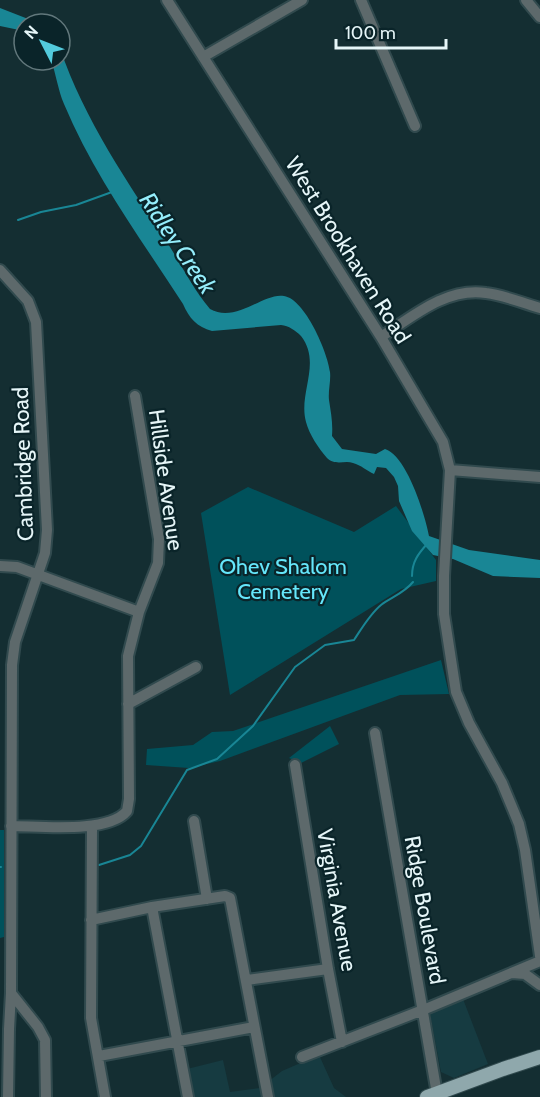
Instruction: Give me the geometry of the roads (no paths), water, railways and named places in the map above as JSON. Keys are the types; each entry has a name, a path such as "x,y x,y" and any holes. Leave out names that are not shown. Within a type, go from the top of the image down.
{"main road":[{"path":"431,1096 503,1068 540,1057"}],"street":[{"name":"West Brookhaven Road","path":"166,0 381,337 443,442 450,470 444,614 456,692 469,723 502,783 519,824 525,850 540,956"},
{"path":"203,57 302,0"},
{"path":"361,0 415,126"},
{"path":"526,0 540,17"},
{"name":"Cambridge Road","path":"0,270 28,301 36,322 47,530 45,553 15,642 12,666 11,993 8,1097"},
{"path":"381,337 437,301 458,293 485,292 540,308"},
{"name":"Hillside Avenue","path":"92,826 116,820 124,814 129,799 128,656 140,612 158,564 159,550 135,396"},
{"path":"450,470 540,477"},
{"path":"0,566 17,567 140,612"},
{"path":"128,704 196,667"},
{"name":"Ridge Boulevard","path":"375,733 423,1010 431,1096"},
{"name":"Virginia Avenue","path":"295,765 342,1042"},
{"path":"194,821 207,899"},
{"path":"10,826 92,826 91,1018 105,1097"},
{"path":"92,920 152,907 225,896 230,898 268,1097"},
{"path":"152,907 188,1097"},
{"path":"302,1057 540,961"},
{"path":"247,980 328,969"},
{"path":"512,973 525,974 540,984"},
{"path":"11,993 38,1027 45,1040 46,1097"},
{"path":"99,1056 255,1027"}],"waterway":[{"path":"18,220 41,212 76,205 112,192"},
{"path":"412,576 416,558 427,544"},
{"path":"99,865 130,855 141,846 187,770 217,759 253,726 295,667 325,645 354,640 377,609 413,582"}],"water label":[{"name":"Ridley Creek","path":"178,243"}],"park label":[{"name":"Ohev Shalom Cemetery","path":"283,578"}]}
